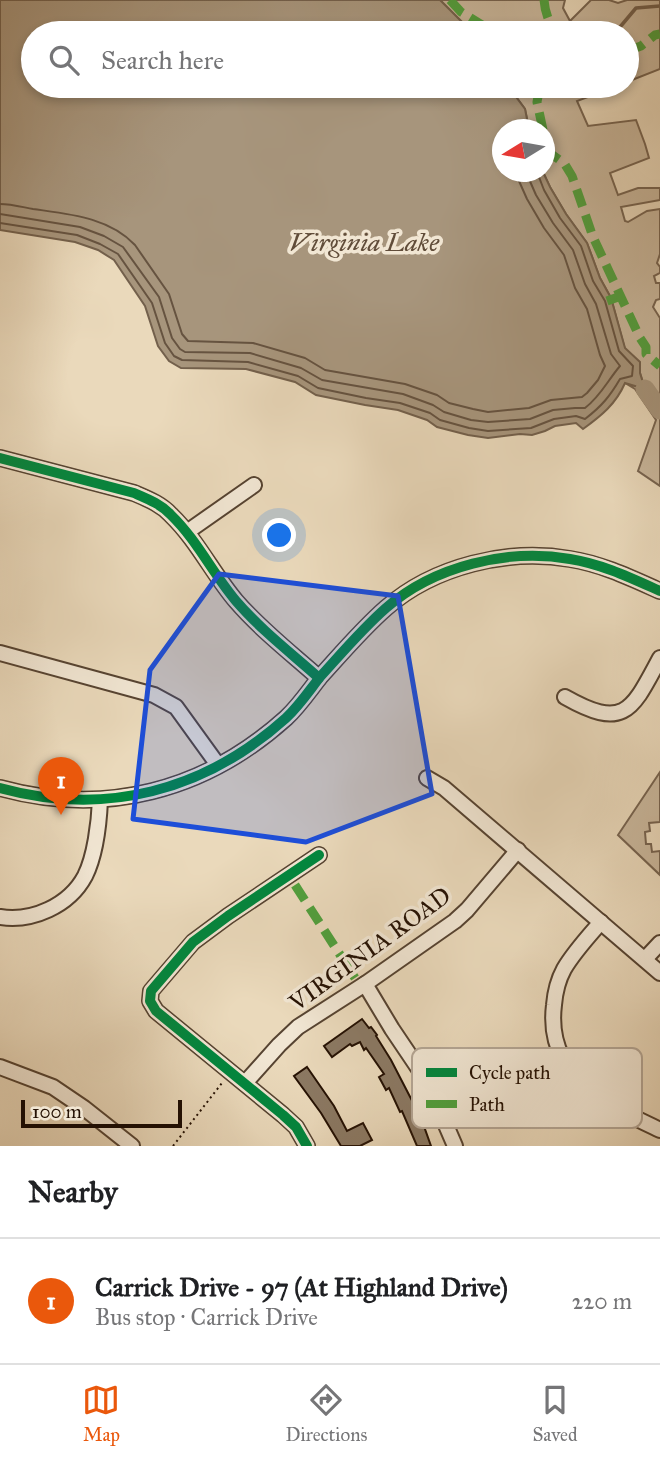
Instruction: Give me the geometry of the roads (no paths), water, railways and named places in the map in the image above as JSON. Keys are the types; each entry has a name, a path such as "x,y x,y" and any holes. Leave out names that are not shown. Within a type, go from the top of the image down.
{"street":[{"path":"0,458 134,493 153,501 170,513 187,533 236,601 251,617 320,678"},
{"path":"187,533 254,485"},
{"path":"0,788 48,798 100,800 167,787 202,774 248,747 286,717 387,608 405,594 450,571 472,564 516,556 569,558 608,569 660,591"},
{"path":"0,653 154,695 167,701 176,707 218,765"},
{"path":"565,696 596,712 616,713 626,709 639,697 660,658"},
{"path":"427,778 444,788 660,973"},
{"path":"0,917 20,919 36,916 66,898 80,883 90,862 100,800"},
{"name":"VIRGINIA ROAD","path":"245,1083 299,1027 455,921 518,850"},
{"path":"307,1146 296,1127 156,1011 150,1001 151,991 194,942 319,855"},
{"path":"557,1048 552,1022 555,992 564,970 601,922"},
{"path":"645,959 660,943"},
{"path":"365,984 412,1058"},
{"path":"0,1067 53,1087 132,1146"},
{"path":"642,1121 660,1130"},
{"path":"447,1128 455,1146"}],"water":[{"name":"Virginia Lake","path":"0,0 440,0 461,21 21,21 21,98 517,98 525,109 527,119 492,119 492,182 548,182 587,243 611,298 625,348 640,362 645,389 625,383 607,409 583,429 576,423 555,426 532,435 488,438 437,427 427,420 398,410 316,395 295,382 246,369 181,368 169,361 158,346 145,306 114,260 98,250 75,242 0,230"}],"waterway":[{"path":"625,21 636,8 660,6"},
{"path":"645,389 660,410"}],"place":[{"name":"Carrick Drive - 97 (At Highland Drive)","path":"61,815"}]}
